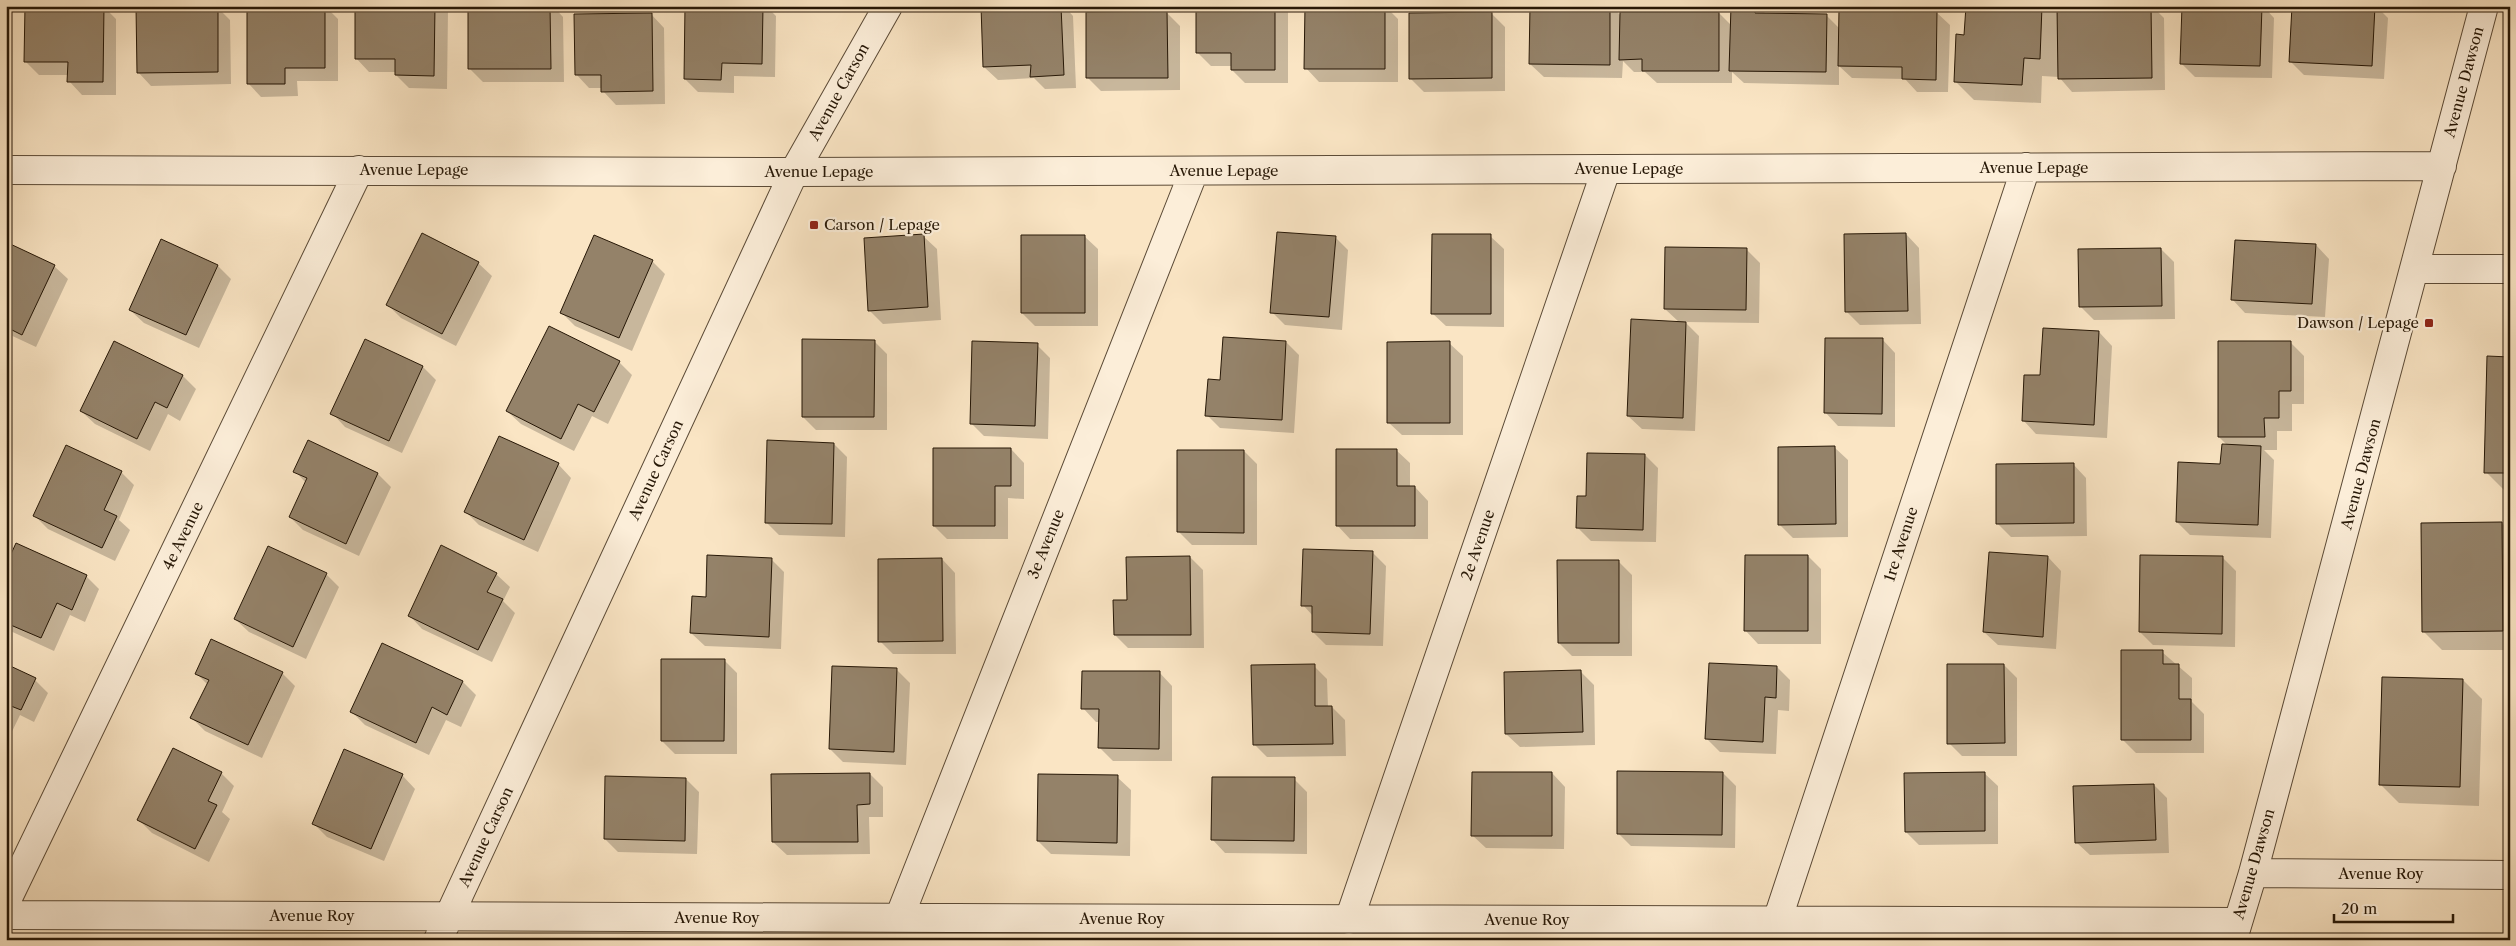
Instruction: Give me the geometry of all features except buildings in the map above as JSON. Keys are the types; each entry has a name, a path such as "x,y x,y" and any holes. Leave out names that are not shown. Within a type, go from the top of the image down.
{"street":[{"name":"Avenue Carson","path":"444,928 794,172 888,6"},
{"name":"Avenue Dawson","path":"2235,931 2253,873 2484,6"},
{"name":"Avenue Lepage","path":"6,170 794,172 2442,166"},
{"name":"1re Avenue","path":"1777,920 2026,168"},
{"name":"4e Avenue","path":"6,902 360,170"},
{"name":"2e Avenue","path":"1349,920 1606,170"},
{"name":"3e Avenue","path":"899,918 1194,171"},
{"path":"2415,269 2510,269"},
{"name":"Avenue Roy","path":"2253,873 2510,874"},
{"name":"Avenue Roy","path":"6,915 444,928 899,918 1777,920 2235,931"}],"place":[{"name":"Carson / Lepage","path":"814,225"},
{"name":"Dawson / Lepage","path":"2429,323"}]}
